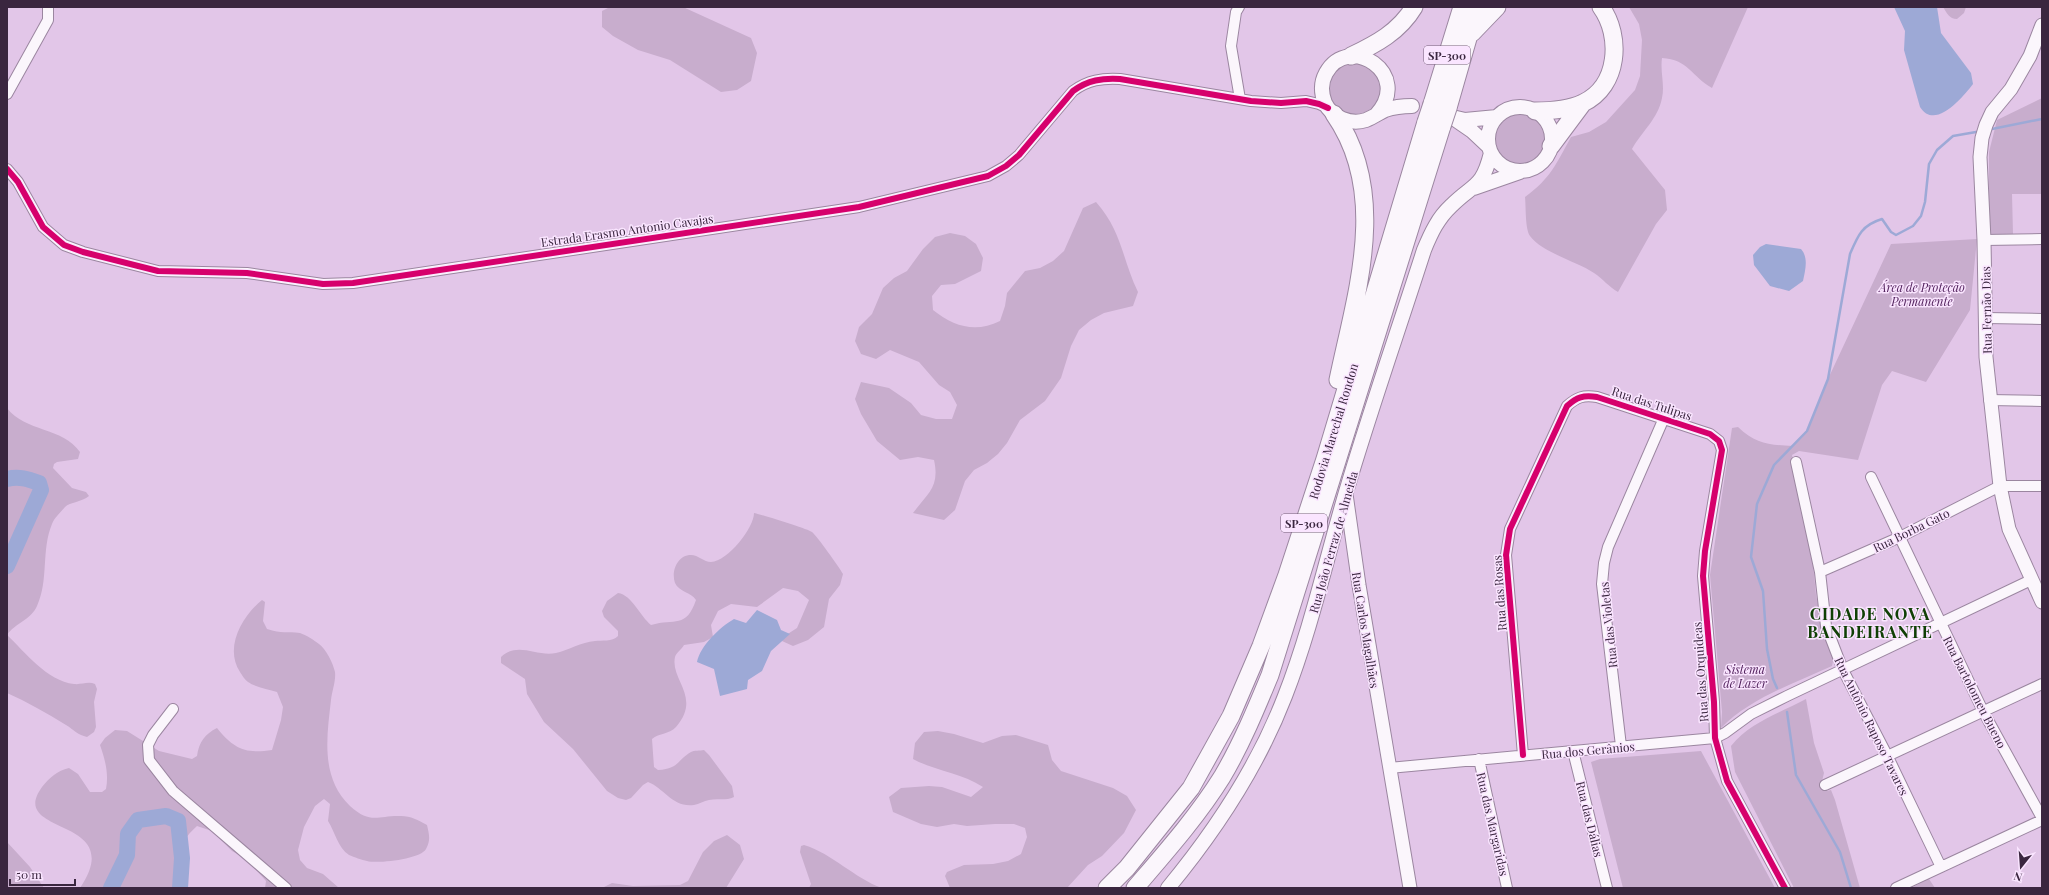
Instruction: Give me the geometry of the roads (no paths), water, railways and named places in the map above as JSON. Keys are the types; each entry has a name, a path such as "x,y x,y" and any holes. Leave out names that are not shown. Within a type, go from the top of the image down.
{"highway":[{"path":"1351,56 1372,46 1398,28 1414,7"},
{"name":"Rodovia Marechal Rondon","path":"1135,888 1180,835 1222,777 1253,716 1270,675 1441,116 1462,7"},
{"name":"Rodovia Marechal Rondon","path":"1107,888 1127,868 1191,788 1231,716 1261,646 1287,575 1477,7"},
{"path":"1467,39 1497,7"},
{"path":"1551,146 1584,103 1600,89 1607,78 1614,53 1612,31 1609,20 1601,7"},
{"path":"1535,111 1568,108 1584,103"},
{"path":"1325,459 1328,423 1361,272 1365,242 1365,208 1358,163 1353,147 1331,111"}],"main road":[{"path":"1412,106 1394,108 1359,122 1350,122 1331,111 1322,90 1326,74 1336,62 1351,56 1370,60 1383,72 1387,81 1398,95 1412,106 1441,116 1472,130 1503,167 1521,171 1531,169 1540,164 1547,156 1551,146 1552,136 1549,126 1535,111 1519,107 1507,110 1497,116 1475,120 1441,116"},
{"path":"1376,115 1386,100 1387,81"},
{"path":"1490,150 1489,130 1497,116"},
{"name":"Rua João Ferraz de Almeida","path":"1168,888 1216,826 1244,783 1282,703 1308,632 1346,492 1430,234 1452,205 1473,189 1485,173 1490,150"},
{"name":"Rua João Ferraz de Almeida","path":"1473,189 1521,171"}],"street":[{"path":"7,94 48,20 48,7"},
{"path":"1239,7 1236,12 1231,46 1240,99"},
{"name":"Rua Fernão Dias","path":"2042,26 2030,56 2011,89 1992,112 1982,138 1980,157 1990,400 2000,486 2010,529 2031,580 2042,602"},
{"name":"Estrada Erasmo Antonio Cavajas","path":"7,169 18,182 42,227 64,245 83,252 158,271 247,272 322,284 353,283 859,207 988,176 1006,166 1019,155 1073,91 1084,83 1103,78 1120,79 1251,101 1281,103 1306,101"},
{"path":"1306,101 1315,97 1322,90"},
{"path":"1306,101 1319,104 1331,111"},
{"path":"1984,240 2042,239"},
{"path":"1986,318 2042,319"},
{"name":"Rua das Tulipas","path":"1576,398 1586,395 1596,397 1710,434 1719,441"},
{"name":"Rua das Rosas","path":"1523,755 1506,556 1510,529 1567,406 1576,398"},
{"path":"1990,400 2042,401"},
{"name":"Rua das Violetas","path":"1621,746 1602,584 1604,563 1608,547 1664,418"},
{"name":"Rua das Orquideas","path":"1719,441 1722,450 1705,551 1703,576 1714,702 1714,738 1727,780 1784,888"},
{"name":"Rua Antônio Raposo Tavares","path":"1796,462 1820,572 1826,626 1843,670 1888,757 1941,867"},
{"name":"Rua Bartolomeu Bueno","path":"1871,477 1983,711 2042,819"},
{"path":"2000,486 2042,486"},
{"name":"Rua Borba Gato","path":"1820,572 1900,537 2000,486"},
{"name":"Rua Carlos Magalhães","path":"1346,492 1350,529 1410,888"},
{"path":"1714,738 1725,733 1751,714 2031,580"},
{"path":"1825,785 2042,684"},
{"path":"173,709 153,735 148,746 150,760 173,791 286,888"},
{"name":"Rua dos Gerânios","path":"1389,768 1714,738"},
{"name":"Rua das Dálias","path":"1573,751 1607,888"},
{"name":"Rua das Margaridas","path":"1478,759 1507,888"},
{"path":"1896,888 2042,819"}],"water":[{"path":"1894,7 1937,7 1941,33 1971,73 1973,84 1956,103 1941,114 1933,115 1926,113 1920,107 1904,50 1905,31"},
{"path":"1766,244 1801,249 1805,256 1806,265 1803,281 1789,291 1770,286 1754,265 1753,255 1760,247"},
{"path":"757,610 777,620 781,630 790,634 771,651 762,671 748,680 747,689 720,696 714,669 697,662 699,656 706,643 723,627 734,619 746,623"}],"waterway":[{"path":"1992,129 2042,119"},
{"path":"1777,688 1773,679 1767,649 1763,591 1751,557 1757,504 1774,465 1807,431 1828,379 1850,254 1858,236 1870,224 1882,219 1891,232 1896,235 1913,226 1921,216 1925,202 1929,164 1937,150 1953,136 1976,132"},
{"path":"7,479 23,478 31,480 39,483 41,490 7,566"},
{"path":"1787,712 1796,775 1840,852 1851,888"},
{"path":"111,888 127,855 128,834 138,820 166,816 178,821 182,858 180,888"}],"district":[{"name":"CIDADE NOVA BANDEIRANTE","path":"1870,622"}],"park label":[{"name":"Área de Proteção Permanente","path":"1922,294"},
{"name":"Sistema de Lazer","path":"1745,676"}]}
